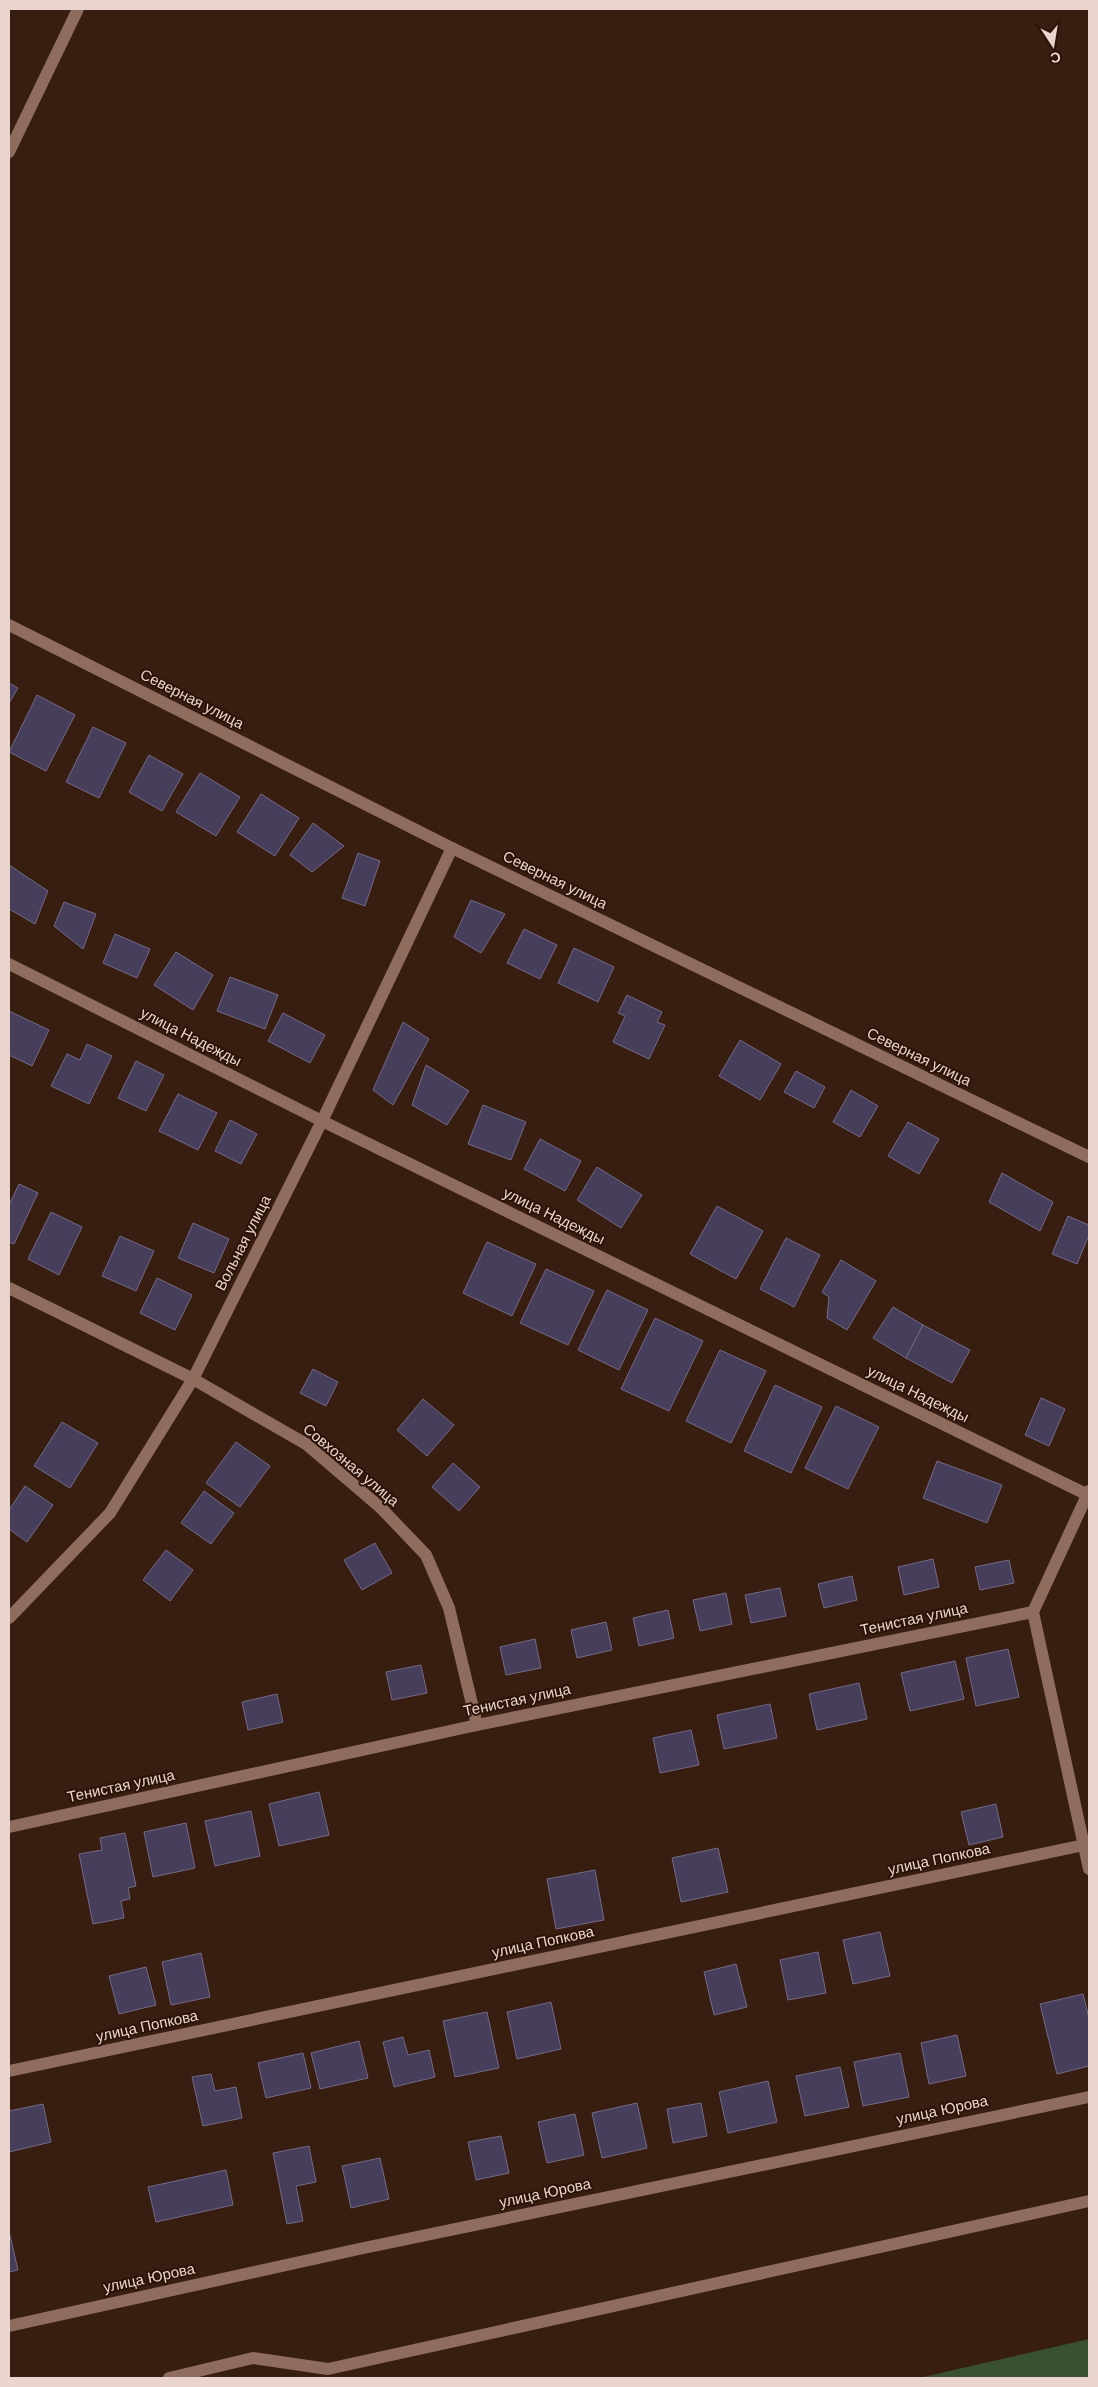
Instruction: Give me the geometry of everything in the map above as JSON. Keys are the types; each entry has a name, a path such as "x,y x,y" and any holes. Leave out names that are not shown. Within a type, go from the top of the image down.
{"street":[{"path":"9,152 78,9"},
{"name":"Северная улица","path":"9,625 452,848 1089,1158"},
{"name":"Вольная улица","path":"9,1618 110,1513 193,1379 322,1121 452,848"},
{"name":"улица Надежды","path":"9,964 322,1121 1088,1493"},
{"name":"Совхозная улица","path":"9,1288 193,1379 306,1444 381,1508 426,1555 449,1608 477,1725"},
{"path":"1088,1493 1033,1612 1089,1869"},
{"name":"Тенистая улица","path":"9,1827 477,1725 1033,1612"},
{"name":"улица Попкова","path":"9,2071 1084,1845"},
{"name":"улица Юрова","path":"9,2326 359,2249 1089,2097"},
{"path":"169,2378 253,2358 328,2369 1089,2201"}],"green space":[{"path":"1089,2339 1089,2378 919,2378"}],"building":[{"path":"9,683 18,688 9,703"},
{"path":"37,695 75,715 46,771 9,752"},
{"path":"93,727 126,743 99,798 66,782"},
{"path":"149,755 183,774 162,811 129,792"},
{"path":"200,773 240,797 216,836 176,812"},
{"path":"261,794 299,818 275,856 237,832"},
{"path":"313,823 344,846 312,872 290,855"},
{"path":"358,853 380,861 365,906 342,898"},
{"path":"9,865 48,891 35,924 9,909"},
{"path":"471,900 505,914 481,953 454,937"},
{"path":"64,902 96,914 83,949 54,926"},
{"path":"524,929 557,945 540,979 507,963"},
{"path":"115,934 150,949 137,978 103,963"},
{"path":"574,948 614,967 598,1002 558,983"},
{"path":"176,952 213,975 193,1010 154,985"},
{"path":"230,977 278,995 265,1029 217,1011"},
{"path":"627,995 662,1012 657,1022 665,1025 649,1059 613,1042 625,1016 618,1013"},
{"path":"9,1011 49,1030 32,1066 9,1055"},
{"path":"283,1013 325,1035 310,1063 268,1041"},
{"path":"403,1022 429,1039 393,1105 373,1090"},
{"path":"740,1040 781,1064 760,1100 719,1076"},
{"path":"87,1044 112,1056 89,1104 51,1086 67,1054 80,1060"},
{"path":"136,1061 164,1075 146,1111 118,1098"},
{"path":"426,1065 469,1091 447,1125 412,1105"},
{"path":"796,1071 825,1087 814,1108 784,1092"},
{"path":"851,1090 878,1106 860,1137 833,1122"},
{"path":"178,1094 217,1113 198,1150 159,1131"},
{"path":"483,1105 526,1122 511,1160 468,1144"},
{"path":"230,1120 257,1134 241,1164 215,1151"},
{"path":"908,1122 939,1139 919,1174 888,1156"},
{"path":"540,1139 581,1161 565,1191 524,1169"},
{"path":"597,1167 642,1195 621,1228 577,1200"},
{"path":"1002,1173 1053,1202 1040,1231 989,1202"},
{"path":"19,1184 38,1193 14,1244 9,1242 9,1205"},
{"path":"717,1206 763,1231 736,1279 690,1254"},
{"path":"51,1212 82,1227 59,1275 28,1259"},
{"path":"1068,1216 1089,1225 1089,1235 1077,1264 1052,1254"},
{"path":"193,1223 229,1239 214,1273 178,1258"},
{"path":"120,1236 154,1251 136,1291 102,1276"},
{"path":"786,1238 820,1255 794,1307 760,1289"},
{"path":"487,1242 536,1264 512,1316 463,1293"},
{"path":"841,1260 876,1281 847,1330 827,1318 829,1297 822,1292"},
{"path":"546,1269 594,1291 568,1345 520,1323"},
{"path":"157,1278 192,1295 175,1330 140,1313"},
{"path":"607,1290 648,1310 619,1370 578,1350"},
{"path":"893,1307 923,1325 906,1358 873,1338"},
{"path":"655,1318 703,1341 669,1411 621,1389"},
{"path":"923,1325 970,1350 952,1383 906,1358"},
{"path":"720,1350 766,1371 731,1443 686,1421"},
{"path":"313,1369 338,1382 326,1406 300,1393"},
{"path":"775,1385 822,1407 791,1473 744,1451"},
{"path":"1041,1398 1065,1409 1049,1446 1025,1435"},
{"path":"423,1399 454,1425 427,1456 397,1430"},
{"path":"836,1406 879,1427 848,1489 805,1468"},
{"path":"62,1422 98,1443 70,1488 34,1466"},
{"path":"236,1442 270,1466 240,1507 206,1483"},
{"path":"937,1461 1002,1485 987,1523 923,1498"},
{"path":"453,1463 480,1487 459,1511 432,1487"},
{"path":"25,1486 53,1505 27,1542 9,1529 9,1510"},
{"path":"204,1491 234,1513 211,1544 181,1523"},
{"path":"375,1543 392,1573 362,1590 344,1560"},
{"path":"166,1550 193,1570 170,1601 143,1580"},
{"path":"933,1559 939,1587 904,1595 898,1567"},
{"path":"1009,1560 1014,1583 980,1590 975,1567"},
{"path":"852,1576 857,1600 824,1608 818,1584"},
{"path":"780,1588 786,1616 751,1623 745,1595"},
{"path":"726,1593 732,1624 700,1631 693,1600"},
{"path":"668,1610 674,1638 639,1646 633,1618"},
{"path":"606,1622 612,1650 577,1658 571,1630"},
{"path":"535,1639 541,1668 506,1675 500,1647"},
{"path":"1008,1649 1019,1697 976,1706 966,1658"},
{"path":"955,1661 964,1699 910,1711 901,1673"},
{"path":"421,1665 427,1693 392,1700 386,1672"},
{"path":"859,1683 867,1719 817,1730 809,1694"},
{"path":"277,1694 283,1722 248,1730 242,1702"},
{"path":"770,1704 777,1738 724,1749 717,1715"},
{"path":"691,1730 699,1765 660,1773 653,1738"},
{"path":"319,1792 329,1835 279,1846 269,1804"},
{"path":"996,1804 1003,1837 969,1845 961,1812"},
{"path":"251,1811 260,1856 215,1866 205,1821"},
{"path":"186,1823 195,1868 153,1877 144,1832"},
{"path":"125,1833 136,1886 128,1888 130,1899 121,1901 124,1918 93,1924 79,1854 102,1850 100,1838"},
{"path":"718,1848 728,1892 681,1902 672,1858"},
{"path":"595,1870 604,1920 556,1929 547,1879"},
{"path":"880,1932 890,1976 853,1984 843,1940"},
{"path":"818,1952 826,1993 788,2000 780,1960"},
{"path":"201,1953 210,1997 171,2005 162,1962"},
{"path":"736,1964 747,2007 714,2015 704,1972"},
{"path":"146,1967 156,2005 119,2014 109,1976"},
{"path":"1083,1994 1089,2018 1089,2066 1057,2074 1040,2004"},
{"path":"551,2002 561,2049 517,2059 507,2012"},
{"path":"487,2012 499,2068 455,2077 443,2021"},
{"path":"957,2035 966,2076 929,2084 921,2043"},
{"path":"403,2037 408,2055 429,2050 435,2077 394,2087 383,2042"},
{"path":"359,2041 368,2078 320,2089 311,2053"},
{"path":"303,2053 311,2088 266,2098 258,2063"},
{"path":"900,2053 909,2097 863,2106 854,2062"},
{"path":"840,2067 849,2107 805,2116 796,2076"},
{"path":"211,2074 215,2091 236,2087 242,2118 203,2126 192,2077"},
{"path":"768,2081 777,2122 728,2133 719,2092"},
{"path":"637,2103 647,2148 602,2158 592,2113"},
{"path":"701,2103 707,2136 673,2143 667,2109"},
{"path":"43,2104 51,2142 9,2152 9,2111"},
{"path":"575,2114 584,2155 547,2163 538,2122"},
{"path":"501,2136 509,2173 476,2180 468,2142"},
{"path":"309,2146 316,2182 296,2186 303,2221 287,2224 273,2153"},
{"path":"380,2158 389,2199 351,2208 342,2166"},
{"path":"226,2170 233,2205 156,2222 148,2187"},
{"path":"9,2231 18,2270 9,2272"}]}
